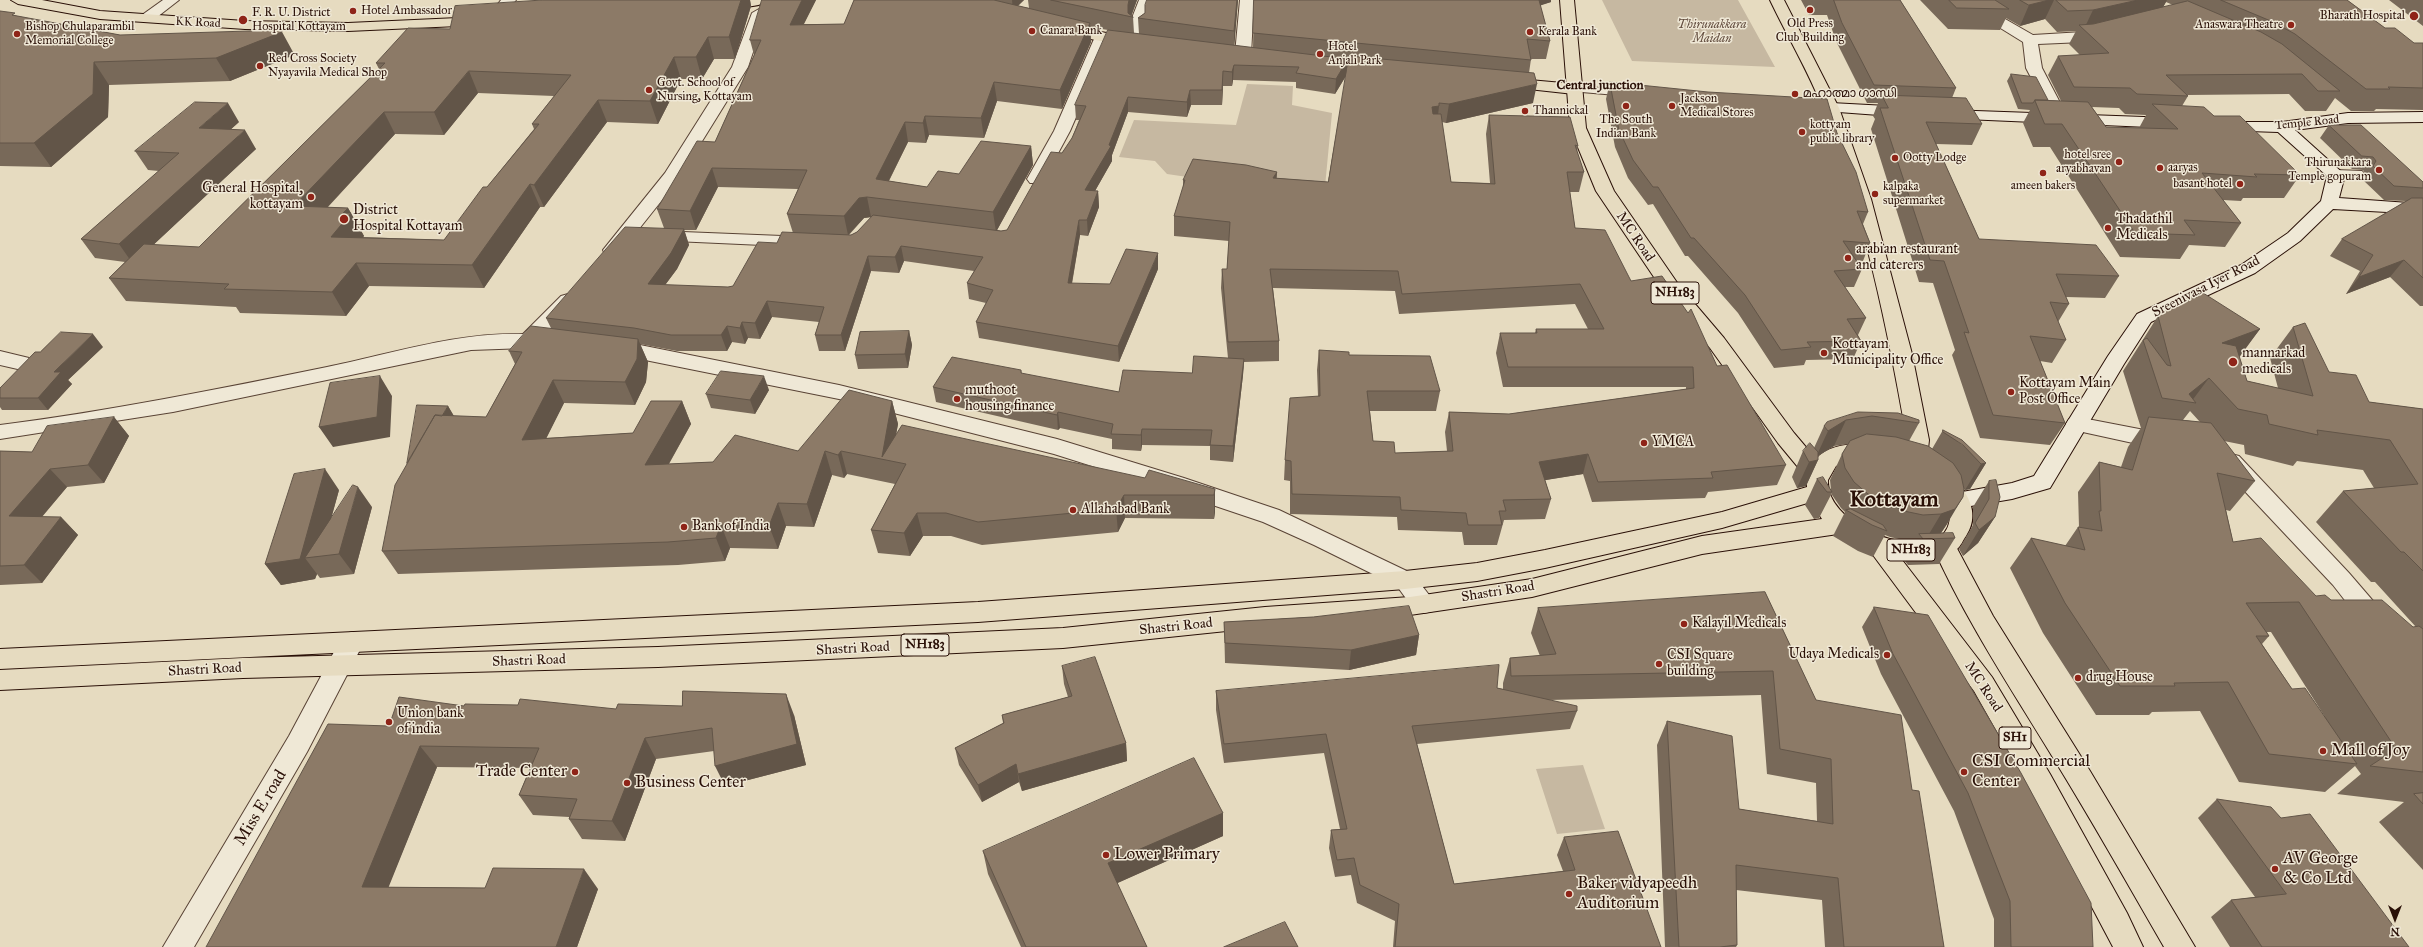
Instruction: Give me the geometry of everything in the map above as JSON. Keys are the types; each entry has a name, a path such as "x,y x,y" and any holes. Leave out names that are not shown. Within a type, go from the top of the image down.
{"main road":[{"name":"KK Road","path":"18,0 100,15 147,18 174,22 230,25 348,27 517,18"},
{"path":"709,4 762,0"},
{"name":"MC Road","path":"1567,0 1572,41 1574,89 1578,128 1605,191 1671,288 1717,343 1786,438 1817,484"},
{"path":"1777,0 1862,199 1902,354 1918,440 1916,462"},
{"path":"1049,26 1095,36 1150,45"},
{"path":"1227,53 1250,55"},
{"path":"1496,82 1574,89"},
{"name":"NH183","path":"1854,451 1885,452 1916,462 1934,473 1949,486 1958,500 1962,518 1958,533 1944,545 1925,550 1902,550 1878,545 1858,536 1840,524 1825,509 1817,484 1830,458 1854,451"},
{"name":"Shastri Road","path":"0,659 978,612 1405,580 1477,572 1545,559 1722,520 1817,484"},
{"name":"Shastri Road","path":"0,680 243,668 674,656 1063,638 1265,617 1424,604 1532,588 1644,558 1702,545 1840,524"},
{"name":"MC Road","path":"1878,545 1983,684 2040,782 2117,923 2128,947"},
{"name":"SH1","path":"1944,545 1959,578 1984,623 2077,772 2180,947"}],"street":[{"path":"147,18 172,0"},
{"path":"493,20 509,0"},
{"path":"602,262 672,176 740,67 754,32 762,0"},
{"path":"1137,32 1138,23 1146,0"},
{"path":"1247,0 1250,55"},
{"path":"1962,0 2030,40 2083,37 2119,29"},
{"path":"1029,192 1062,131 1102,38"},
{"path":"2030,40 2034,68 2060,118"},
{"path":"1574,89 1636,94"},
{"path":"2330,104 2348,118"},
{"name":"Temple Road","path":"1823,108 2282,127 2348,118 2423,117"},
{"path":"2282,127 2336,175 2356,175"},
{"name":"Sreenivasa Iyer Road","path":"1958,500 2012,491 2042,482 2121,351 2144,318 2248,269 2294,237 2328,203 2336,175"},
{"path":"2328,203 2423,209"},
{"path":"624,235 822,242"},
{"path":"528,340 577,291"},
{"path":"0,432 142,412 449,347 528,340 568,344"},
{"path":"592,347 640,352 839,392 1057,447 1176,484 1271,516 1405,580 1424,604"},
{"path":"0,358 22,362"},
{"path":"2077,424 2163,442 2186,445"},
{"path":"2214,452 2227,458 2278,512 2341,579 2390,639"},
{"name":"Miss E road","path":"178,947 298,744 352,642"}],"green space":[{"name":"Thirunakkara Maidan","path":"1602,0 1738,0 1775,67 1632,61"},
{"path":"1247,84 1293,86 1292,105 1332,113 1324,197 1167,174 1155,161 1119,157 1134,120 1236,125"},
{"path":"1583,765 1605,829 1557,834 1536,769"}],"building":[{"path":"543,0 741,0 729,37 708,37 696,57 674,57 650,101 598,100 534,185 530,184 472,265 356,263 332,292 224,289 229,284 109,278 144,244 199,247 385,63 376,63 408,28 450,29 455,6","holes":["469,71 571,75 532,124 539,124 487,187 483,187 444,240 331,237 351,213 343,213 348,208 294,206 384,112 434,112"]},
{"path":"762,0 802,0 790,25 844,24 854,0 994,0 1090,23 1060,90 994,82 981,118 925,116 923,123 905,122 876,179 927,187 938,171 959,174 981,141 1031,146 993,212 867,197 859,198 844,216 787,214 807,170 712,168 690,211 657,209 697,141 715,142 761,40 750,40"},
{"path":"1051,0 1129,0 1128,13 1133,17"},
{"path":"1147,0 1237,0 1234,31 1138,18 1145,13 1145,5"},
{"path":"1254,0 1539,0 1550,41 1527,39 1531,60 1253,33"},
{"path":"1834,0 1900,0 1956,88 1874,85 1842,23"},
{"path":"1949,0 1995,0 2009,9 1957,8"},
{"path":"2020,0 2049,0 2029,5"},
{"path":"2056,0 2138,0 2093,10 2068,11"},
{"path":"2221,0 2347,0 2385,28 2395,28 2414,43 2423,43 2423,88 2388,87 2390,89 2366,89 2295,34 2273,22"},
{"path":"2188,1 2261,32 2282,44 2340,91 2318,91 2302,74 2166,75 2188,96 2137,94 2130,88 2074,87 2058,56 2109,53 2079,25 2093,24"},
{"path":"0,11 15,13 12,15 120,35 281,30 282,32 216,58 94,62 93,94 34,143 0,143"},
{"path":"1108,30 1348,59 1336,79 1296,73 1299,67 1234,65 1232,72 1223,71 1222,90 1190,90 1187,102 1128,97 1109,145 1111,146 1085,190 1098,191 1087,220 1079,220 1068,283 1110,284 1126,249 1158,253 1118,346 976,322 993,290 967,283 983,257 901,246 895,257 868,256 841,335 815,335 824,307 767,301 755,323 742,322 740,328 727,326 721,335 671,335 634,328 546,318 625,227 684,229 671,253 648,284 728,287 733,286 758,242 777,243 782,232 851,235 857,232 873,215 1001,231 1007,230 1051,152 1062,153 1072,138 1086,106 1075,105"},
{"path":"1349,56 1534,73 1537,84 1449,104 1439,103 1439,106 1432,107 1433,114 1441,114 1451,182 1495,184 1489,115 1570,117 1578,146 1575,145 1584,172 1567,172 1575,228 1605,230 1631,281 1662,276 1688,313 1691,309 1717,366 1727,365 1786,465 1711,472 1713,478 1598,482 1588,454 1539,462 1551,499 1503,500 1506,511 1499,511 1502,525 1468,525 1466,513 1401,510 1400,497 1292,494 1291,461 1285,460 1290,398 1320,396 1319,350 1349,352 1349,355 1430,356 1440,391 1367,391 1373,441 1394,442 1395,453 1453,451 1449,412 1509,414 1694,388 1693,367 1508,367 1500,333 1537,333 1536,329 1604,329 1580,284 1402,294 1398,271 1270,269 1279,341 1228,342 1222,269 1227,269 1230,222 1174,216 1185,180 1183,180 1193,159 1246,165 1277,172 1273,178 1328,182"},
{"path":"2011,74 2036,77 2048,100 2035,100 2033,103 2022,103"},
{"path":"1610,82 1708,92 1827,99 1837,133 1856,172 1868,212 1857,211 1870,243 1843,241 1862,269 1834,271 1866,318 1847,319 1861,341 1807,342 1811,347 1781,350 1745,295 1694,238 1691,238 1658,187 1653,187 1633,160 1619,130"},
{"path":"1882,95 1966,98 1982,124 1926,122 1979,239 2096,245 2119,276 2056,274 2069,304 2050,302 2066,340 2030,336 2065,423 1993,415 1964,332 1969,333 1944,261 1930,260 1880,108 1888,108"},
{"path":"2035,100 2088,102 2106,127 2178,129 2152,104 2204,107 2214,116 2240,116 2300,175 2254,174 2257,177 2202,173 2241,223 2184,220 2195,235 2135,233 2062,124 2045,124"},
{"path":"195,102 228,103 199,128 245,130 119,244 81,239 179,153 135,151"},
{"path":"2329,125 2361,125 2423,182 2423,188 2394,186 2373,166 2376,161 2373,157 2362,156"},
{"path":"2412,198 2423,198 2423,278 2404,260 2359,277 2373,255 2342,239"},
{"path":"2200,291 2260,329 2222,343 2236,346 2247,381 2313,396 2293,327 2305,323 2329,372 2356,375 2369,402 2423,409 2423,571 2404,552 2401,552 2343,491 2418,484 2390,440 2317,430 2318,435 2269,424 2267,415 2238,409 2209,378 2189,394 2196,403 2162,398 2143,340 2147,338 2167,365 2171,366 2158,316"},
{"path":"531,326 638,339 637,359 625,382 553,380 522,440 633,433 651,401 682,401 645,465 713,462 735,435 798,451 849,390 892,401 882,457 902,425 1145,478 1149,470 1215,489 1214,495 1124,495 1116,509 978,522 946,513 917,513 904,533 871,530 906,464 841,451 838,455 825,451 807,504 778,503 769,526 721,525 716,538 668,542 382,551 395,485 435,415 486,417 522,352 509,351"},
{"path":"909,331 905,354 855,355 860,332"},
{"path":"61,332 93,334 54,372 61,372 38,398 0,398 0,388 35,352 40,352"},
{"path":"1194,356 1244,359 1233,446 1210,445 1212,430 1142,429 1141,435 1111,434 1113,424 1058,412 1057,415 933,387 952,357 1021,370 1021,373 1119,392 1123,370 1192,373"},
{"path":"721,371 764,376 750,400 706,394"},
{"path":"380,376 377,417 319,427 330,383"},
{"path":"417,405 448,406 442,416 435,415 407,463"},
{"path":"1858,412 1898,413 1919,420 1919,423 1872,416 1846,420 1828,431 1824,426 1827,422"},
{"path":"114,417 88,465 50,469 9,516 61,517 24,565 0,566 0,451 32,452 47,426"},
{"path":"2149,417 2211,423 2255,481 2217,473 2233,542 2261,538 2316,596 2325,595 2331,600 2382,600 2413,627 2419,626 2423,629 2423,772 2370,766 2396,749 2299,602 2246,603 2269,636 2256,636 2292,689 2305,688 2357,764 2269,754 2228,682 2174,683 2175,686 2120,686 2065,603 2031,538 2085,550 2078,527 2102,531 2099,511 2101,511 2099,462 2132,470"},
{"path":"1943,430 1962,440 1986,463 1981,464 1963,445 1943,432"},
{"path":"1867,434 1896,437 1928,446 1953,463 1961,475 1964,489 1963,497 1955,509 1941,514 1923,515 1904,511 1868,494 1854,482 1845,468 1842,454 1850,441"},
{"path":"1810,443 1818,452 1818,460 1809,462 1803,451"},
{"path":"325,469 300,559 265,564 294,474"},
{"path":"1823,477 1832,492 1827,492 1817,479"},
{"path":"1996,480 2000,497 1995,517 1979,530 1975,523 1989,499 1989,481"},
{"path":"353,485 358,487 339,554 305,558"},
{"path":"1851,509 1883,525 1887,531 1872,525 1846,510"},
{"path":"1953,533 1955,538 1923,539 1919,534"},
{"path":"1765,592 1816,700 1901,715 1912,790 1919,791 1944,947 1844,947 1838,878 1736,865 1737,945 1720,947 1679,947 1667,721 1732,736 1739,809 1833,824 1831,759 1780,749 1773,671 1511,676 1510,658 1556,654 1538,608"},
{"path":"1409,606 1419,635 1351,650 1225,643 1224,622 1313,617"},
{"path":"1874,607 1928,615 2021,773 2091,903 2093,947 2011,947 2010,901 1968,793 1893,654"},
{"path":"1095,657 1126,743 1018,774 1016,764 978,785 955,748 1004,723 1002,715 1072,696 1062,666"},
{"path":"1499,665 1497,688 1577,706 1577,711 1412,726 1454,884 1575,870 1564,837 1618,831 1661,947 1395,947 1399,904 1360,885 1354,858 1337,860 1331,830 1347,829 1326,734 1224,744 1216,691"},
{"path":"683,691 786,694 797,744 715,766 712,728 645,738 612,821 569,819 577,799 519,795 539,748 420,746 362,887 485,888 493,868 584,869 556,947 206,947 328,724 389,726 399,697 464,706 465,704 518,705 520,699 616,709 618,704 682,706"},
{"name":"Lower Primary","path":"1194,758 1223,813 1108,863 1147,947 1026,947 983,851"},
{"path":"2423,793 2423,804 2414,794"},
{"path":"2217,799 2271,807 2281,818 2310,814 2409,947 2262,947 2231,900 2286,894"},
{"path":"1285,922 1298,947 1224,947"}],"place":[{"name":"Old Press Club Building","path":"1810,10"},
{"name":"Hotel Ambassador","path":"353,11"},
{"name":"Bharath Hospital","path":"2414,16"},
{"name":"F. R. U. District Hospital Kottayam","path":"243,20"},
{"name":"Anaswara Theatre","path":"2291,25"},
{"name":"Canara Bank","path":"1032,31"},
{"name":"Kerala Bank","path":"1530,32"},
{"name":"Bishop Chulaparambil Memorial College","path":"17,34"},
{"name":"Hotel Anjali Park","path":"1320,54"},
{"name":"Red Cross Society Nyayavila Medical Shop","path":"260,66"},
{"name":"Govt. School of Nursing, Kottayam","path":"649,90"},
{"name":"മഹാത്മാ ഗാന്ധി","path":"1795,94"},
{"name":"The South Indian Bank","path":"1626,106"},
{"name":"Jackson Medical Stores","path":"1672,106"},
{"name":"Thannickal","path":"1525,111"},
{"name":"kottyam public library","path":"1802,132"},
{"name":"Ootty Lodge","path":"1895,158"},
{"name":"hotel sree aryabhavan","path":"2119,162"},
{"name":"aaryas","path":"2160,168"},
{"name":"Thirunakkara Temple gopuram","path":"2379,170"},
{"name":"ameen bakers","path":"2043,173"},
{"name":"basant hotel","path":"2240,184"},
{"name":"kalpaka supermarket","path":"1875,194"},
{"name":"General Hospital, kottayam","path":"311,197"},
{"name":"District Hospital Kottayam","path":"344,219"},
{"name":"Thadathil Medicals","path":"2108,228"},
{"name":"arabian restaurant and caterers","path":"1848,258"},
{"name":"Kottayam Municipality Office","path":"1824,353"},
{"name":"mannarkad medicals","path":"2233,362"},
{"name":"Kottayam Main Post Office","path":"2011,392"},
{"name":"muthoot housing finance","path":"957,399"},
{"name":"YMCA","path":"1644,443"},
{"name":"Allahabad Bank","path":"1073,510"},
{"name":"Bank of India","path":"684,527"},
{"name":"Kalayil Medicals","path":"1684,624"},
{"name":"Udaya Medicals","path":"1887,655"},
{"name":"CSI Square building","path":"1659,664"},
{"name":"drug House","path":"2078,678"},
{"name":"Union bank of india","path":"389,722"},
{"name":"Mall of Joy","path":"2323,751"},
{"name":"Trade Center","path":"575,772"},
{"name":"CSI Commercial Center","path":"1964,772"},
{"name":"Business Center","path":"627,783"},
{"name":"Lower Primary","path":"1106,855"},
{"name":"AV George & Co Ltd","path":"2275,869"},
{"name":"Baker vidyapeedh Auditorium","path":"1569,894"}],"district":[{"name":"Central junction","path":"1600,86"},
{"name":"Kottayam","path":"1894,501"}]}
